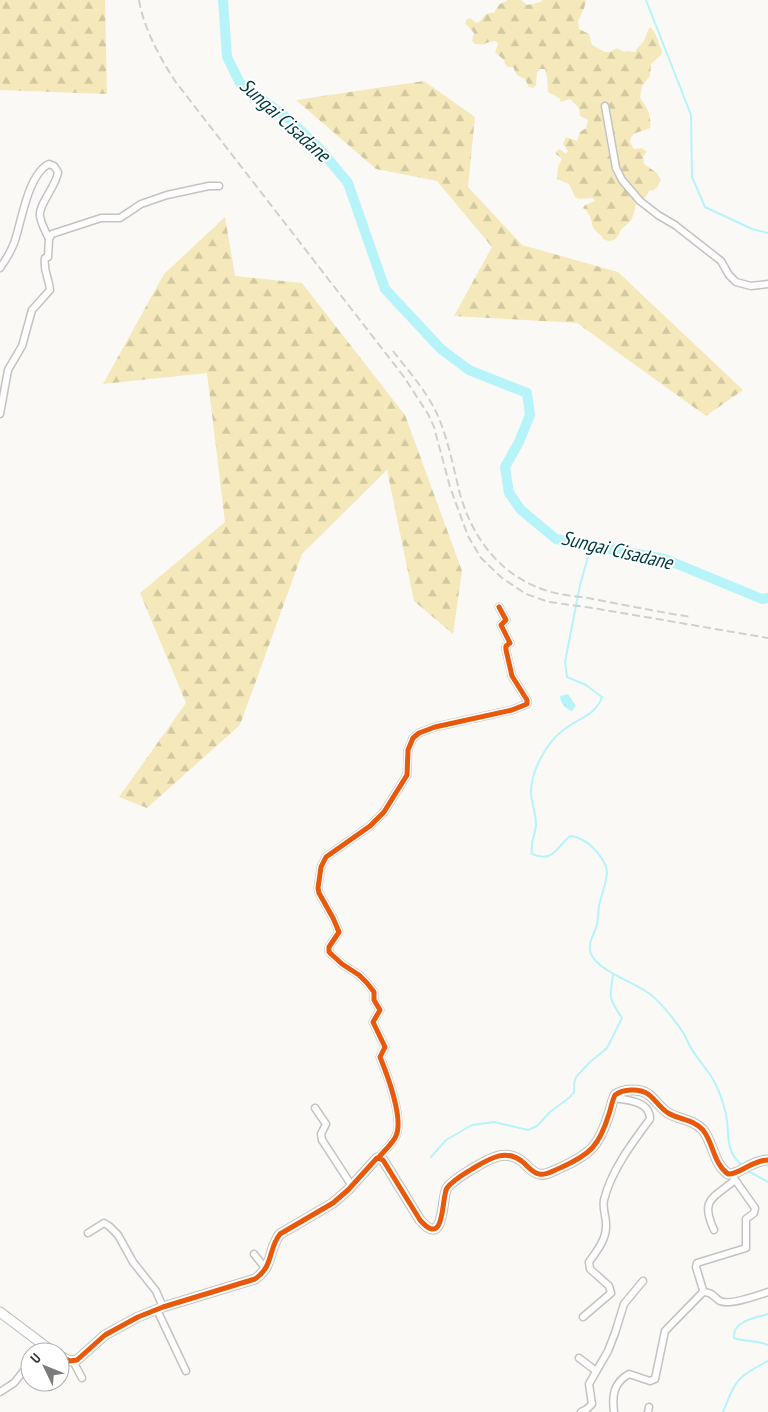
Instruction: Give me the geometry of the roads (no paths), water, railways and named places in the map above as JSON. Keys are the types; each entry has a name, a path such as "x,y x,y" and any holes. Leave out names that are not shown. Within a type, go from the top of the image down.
{"street":[{"path":"605,106 616,168 622,180 640,201 721,260 729,275 736,282 751,286 768,284"},
{"path":"0,268 9,255 16,238 25,202 35,180 42,168 48,164 54,166 58,172 52,190 40,212 41,220 49,239 48,257 44,258 43,267 50,290 32,310 22,346 8,370 0,414"},
{"path":"49,239 52,234 59,230 80,226 102,218 117,219 123,217 141,204 167,195 209,186 219,186"},
{"path":"70,1360 79,1359 105,1336 138,1317 160,1308 258,1277 266,1269 280,1234 329,1206 352,1186 395,1138 397,1113 392,1090 380,1057 385,1047 373,1024 380,1010 374,1000 374,992 367,983 329,952 329,947 339,932 319,893 321,868 326,857 370,826 384,812 408,775 408,750 415,735 435,727 512,710 527,704 527,700 510,673 506,646 510,643 500,625 506,620 499,607"},
{"path":"379,1158 383,1160 420,1220 428,1227 433,1228 441,1221 448,1186 471,1170 503,1154 511,1155 541,1175 550,1173 583,1157 592,1149 601,1136 613,1098 617,1093 629,1090 645,1093 667,1113 694,1123 704,1133 719,1165 726,1173 733,1177 753,1202 755,1208 754,1213 746,1219 746,1248 697,1262 696,1266 703,1292"},
{"path":"583,1317 611,1292 609,1286 590,1269 589,1262 601,1244 604,1235 606,1227 603,1203 609,1184 619,1165 650,1119 647,1110 638,1102 613,1098"},
{"path":"315,1108 326,1124 321,1134 322,1140 352,1186"},
{"path":"714,1230 708,1217 708,1205 712,1199 744,1167 758,1161 768,1160"},
{"path":"88,1233 104,1223 118,1235 133,1262 156,1291 160,1308 186,1371"},
{"path":"254,1254 266,1269"},
{"path":"581,1412 592,1404 589,1388 612,1341 624,1304 643,1281"},
{"path":"703,1292 714,1294 722,1302 768,1292"},
{"path":"614,1412 613,1395 617,1385 629,1374 634,1374 650,1381 655,1379 665,1331 703,1292"},
{"path":"0,1312 33,1342"},
{"path":"579,1358 596,1371"},
{"path":"73,1361 82,1378"},
{"path":"0,1392 14,1383 20,1375"}],"water":[{"path":"568,694 576,706 572,711 562,703 560,698 560,696"}],"waterway":[{"name":"Sungai Cisadane","path":"223,0 227,57 240,83 290,120 320,149 348,183 385,289 441,349 469,370 527,393 530,415 519,442 505,467 509,493 521,510 556,539 665,559 762,599 768,598"},
{"path":"646,0 691,115 692,177 705,207 752,229 768,233"},
{"path":"591,546 580,585 565,662 567,677 586,685 602,697 595,709 556,737 540,759 531,786 536,825 532,843 532,854 545,857 550,855 570,836 585,842 600,856 607,869 607,876 599,906 597,925 590,943 591,954 601,966 650,994 677,1024 711,1076 722,1099 726,1114 730,1148 743,1166"},
{"path":"431,1157 446,1140 472,1125 494,1122 528,1130 537,1126 550,1112 570,1097 574,1092 576,1077 607,1048 622,1018 611,998 613,975"},
{"path":"748,1171 768,1182"},
{"path":"768,1314 745,1321 734,1332 734,1338 768,1345"},
{"path":"723,1412 738,1380 749,1371 768,1361"}],"railway":[{"path":"139,0 144,21 153,42 175,81 404,377 428,414 434,427 450,487 468,536 481,558 502,578 526,594 549,602 768,638"},
{"path":"393,351 419,384 436,411 446,439 466,511 481,541 503,566 532,585 554,593 691,617"}]}
